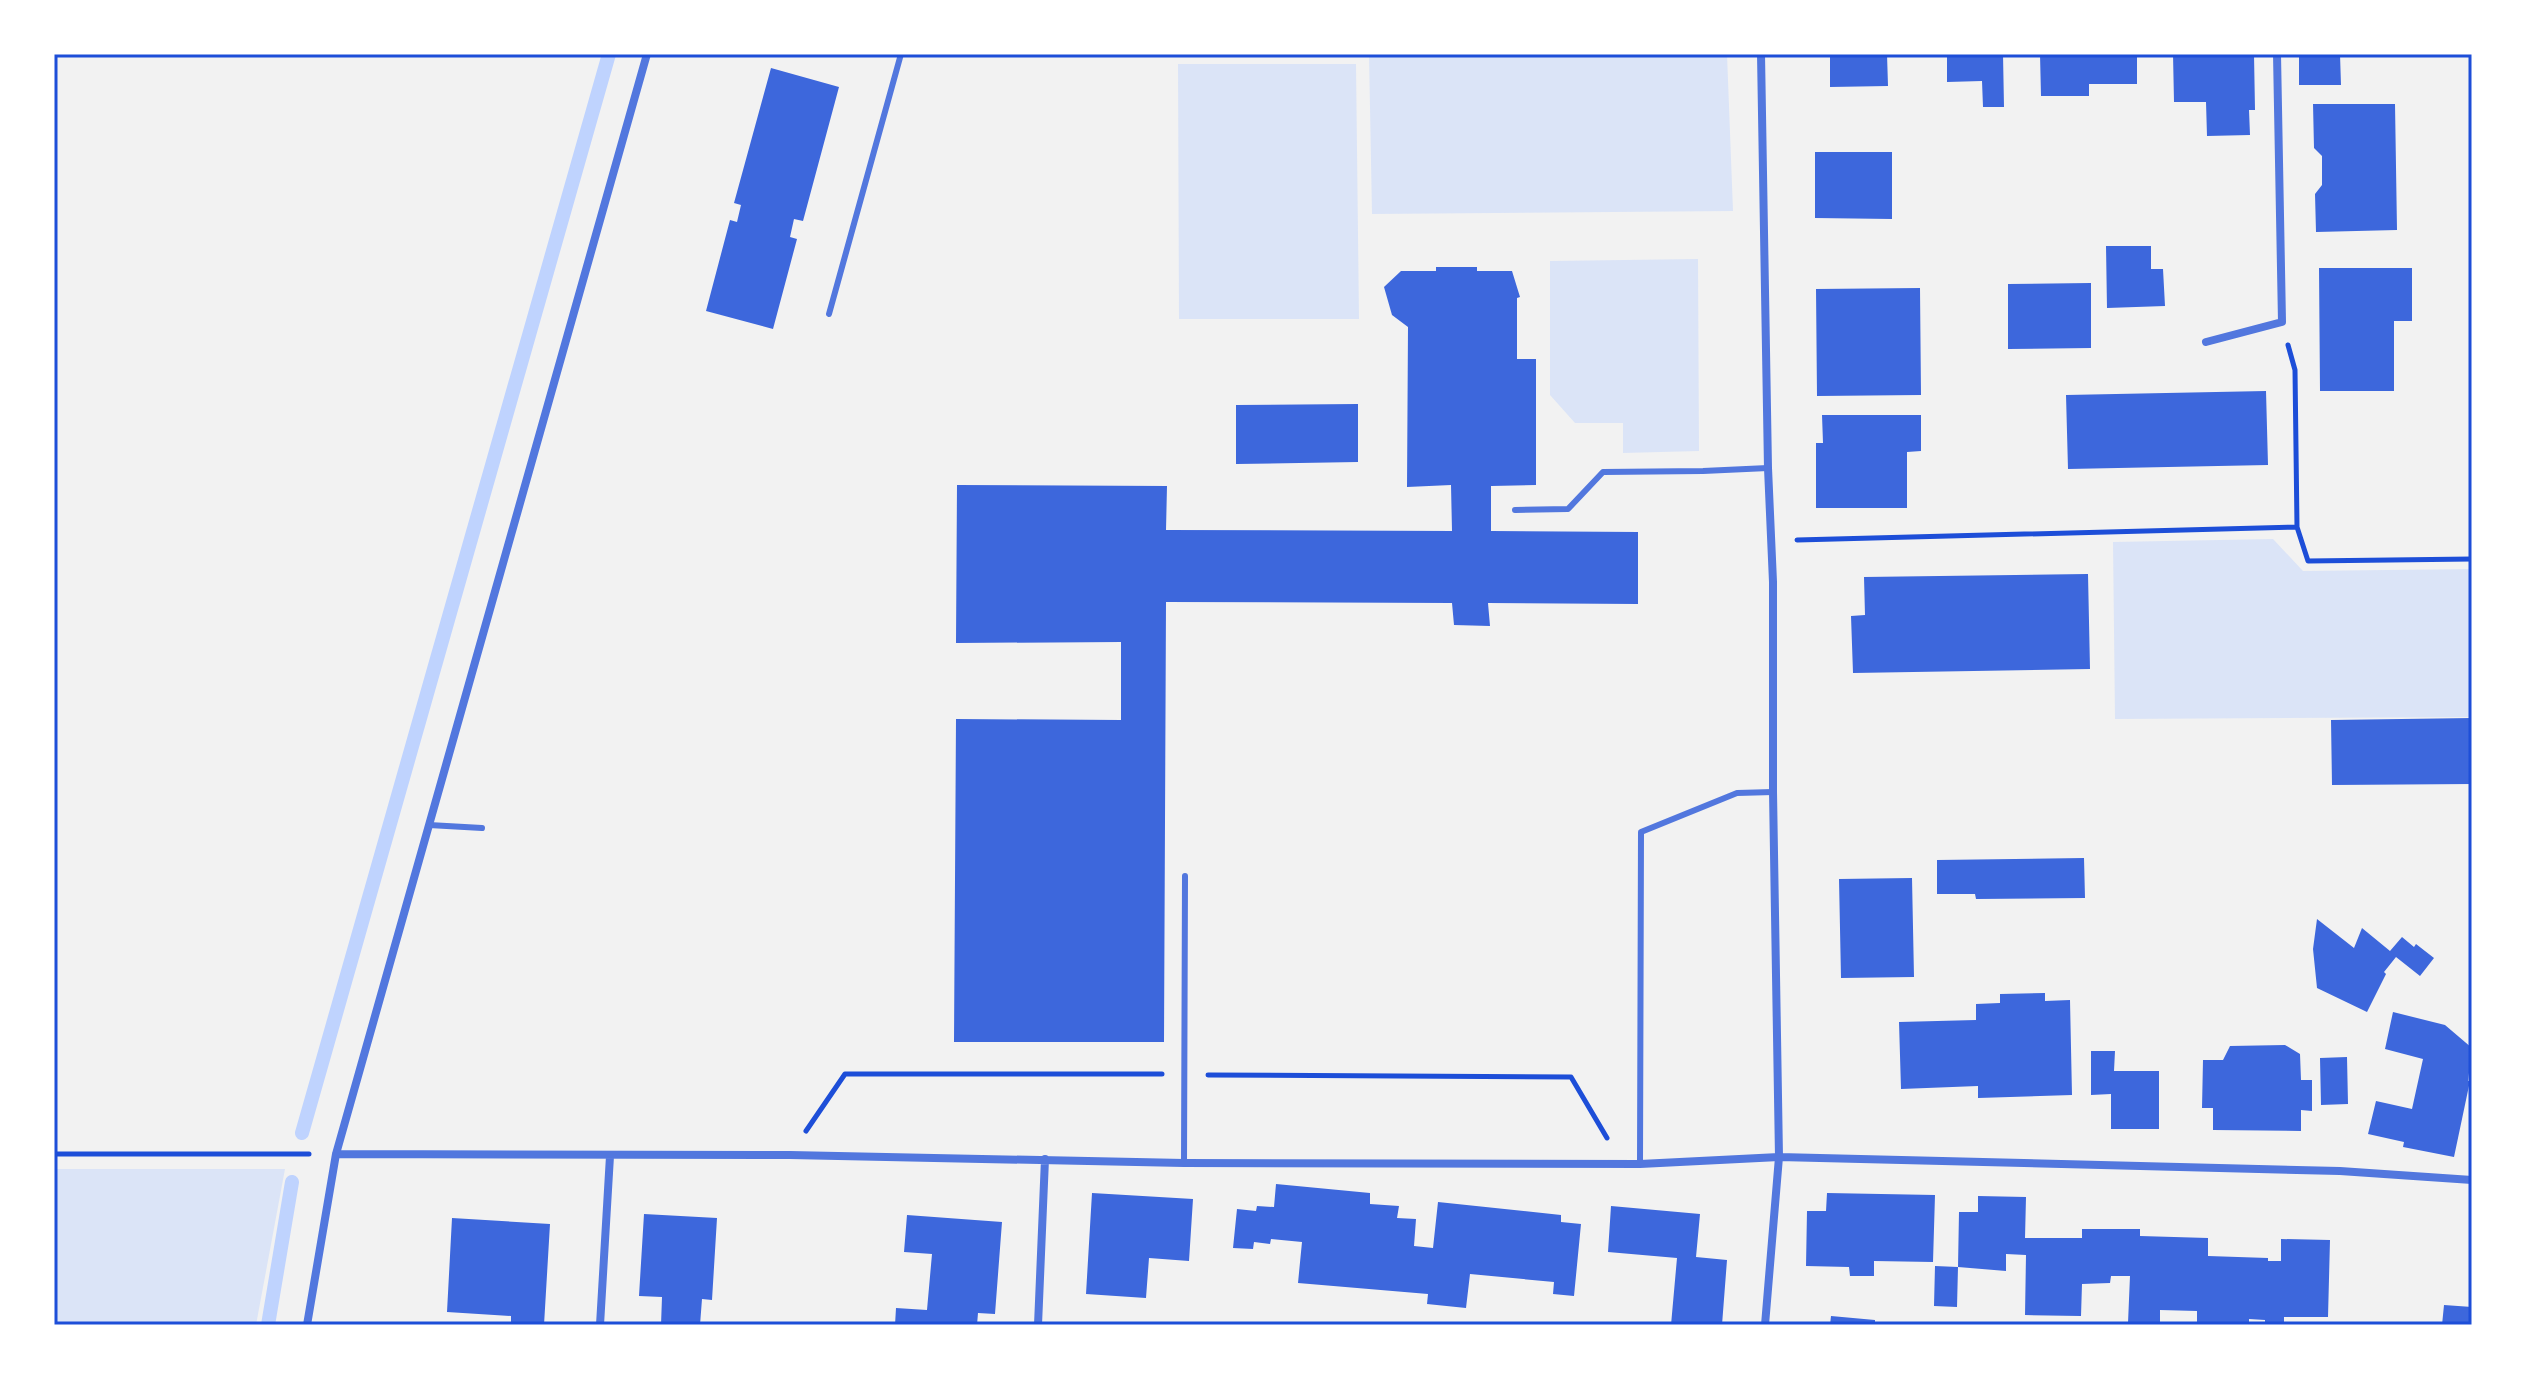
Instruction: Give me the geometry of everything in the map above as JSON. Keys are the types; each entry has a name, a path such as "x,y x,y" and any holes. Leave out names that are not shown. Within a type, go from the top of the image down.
{"street":[{"path":"307,1325 336,1154 647,54"},
{"path":"1761,54 1772,541 1779,1157 1765,1325"},
{"path":"2206,342 2282,322 2277,54"},
{"path":"336,1154 1045,1159 1184,1163 1640,1164 1779,1157 2340,1171 2472,1180"},
{"path":"600,1325 610,1156"},
{"path":"1038,1325 1045,1159"}],"lane":[{"path":"829,314 901,54"},
{"path":"1515,510 1568,509 1603,472 1768,468"},
{"path":"1640,1164 1641,832 1737,793 1773,792"},
{"path":"429,825 482,828"},
{"path":"1184,1163 1185,876"}],"path":[{"path":"2282,322 2295,370 2297,527 2308,561 2472,559"},
{"path":"1772,541 2297,527"},
{"path":"54,1154 336,1154"}],"shaded area":[{"path":"1369,54 1727,54 1733,211 1372,214"},
{"path":"1178,64 1356,64 1359,319 1179,319"},
{"path":"1698,259 1699,451 1623,453 1623,423 1575,423 1550,395 1550,261"},
{"path":"2273,539 2303,571 2472,569 2472,717 2115,719 2113,542"},
{"path":"54,1169 285,1169 256,1325 54,1325"}],"building":[{"path":"1830,54 1887,54 1888,86 1830,87"},
{"path":"1947,54 2003,54 2004,107 1983,107 1982,81 1947,82"},
{"path":"2040,54 2137,54 2137,84 2089,84 2089,96 2041,96"},
{"path":"2173,54 2254,54 2255,110 2249,110 2250,135 2207,136 2206,102 2174,102"},
{"path":"2299,54 2340,54 2341,85 2299,85"},
{"path":"771,68 839,87 803,221 794,219 790,237 797,239 773,329 706,311 730,220 737,222 741,205 734,203"},
{"path":"2313,104 2395,104 2397,230 2316,232 2315,194 2322,185 2322,156 2314,148"},
{"path":"1815,152 1892,152 1892,219 1815,218"},
{"path":"2106,246 2151,246 2151,269 2163,269 2165,306 2107,308"},
{"path":"1436,267 1512,271 1520,297 1517,298 1517,359 1536,359 1536,485 1491,486 1491,531 1638,532 1638,604 1488,603 1490,626 1454,625 1452,603 1166,602 1164,1042 954,1042 956,719 1121,720 1121,642 956,643 957,485 1167,486 1166,530 1452,531 1451,485 1407,487 1408,327 1392,315 1384,287 1401,271 1436,271"},
{"path":"2319,268 2412,268 2412,321 2394,321 2394,391 2320,391"},
{"path":"2091,283 2091,348 2008,349 2008,284"},
{"path":"1920,288 1921,395 1817,396 1816,289"},
{"path":"2266,391 2268,465 2068,469 2066,395"},
{"path":"1358,404 1358,462 1236,464 1236,405"},
{"path":"1822,415 1921,415 1921,451 1907,452 1907,508 1816,508 1816,443 1823,443"},
{"path":"2088,574 2090,669 1853,673 1851,616 1865,615 1864,577"},
{"path":"2472,718 2472,784 2332,785 2331,720"},
{"path":"2084,858 2085,898 1976,899 1975,894 1937,894 1937,860"},
{"path":"1912,878 1914,977 1841,978 1839,879"},
{"path":"2317,919 2354,948 2362,928 2390,951 2402,937 2434,958 2420,976 2396,957 2384,972 2386,974 2367,1012 2317,988 2313,949"},
{"path":"2045,993 2045,1001 2070,1000 2072,1095 1978,1098 1978,1086 1901,1089 1899,1022 1976,1020 1976,1004 2000,1003 2000,994"},
{"path":"2393,1012 2445,1025 2472,1048 2470,1081 2454,1157 2403,1147 2404,1142 2368,1134 2376,1101 2412,1109 2423,1059 2385,1049"},
{"path":"2285,1045 2300,1054 2301,1080 2312,1080 2312,1111 2301,1110 2301,1131 2213,1130 2213,1108 2202,1108 2203,1060 2223,1060 2230,1046"},
{"path":"2091,1051 2115,1051 2114,1071 2159,1071 2159,1129 2111,1129 2111,1094 2091,1095"},
{"path":"2347,1057 2348,1104 2321,1105 2320,1058"},
{"path":"1276,1184 1370,1193 1370,1204 1399,1206 1397,1218 1416,1219 1414,1246 1433,1248 1438,1202 1561,1215 1561,1222 1581,1224 1574,1296 1553,1294 1554,1282 1470,1274 1466,1308 1427,1304 1428,1294 1298,1283 1302,1242 1271,1239 1270,1244 1254,1242 1253,1249 1233,1248 1237,1209 1256,1211 1257,1206 1274,1207"},
{"path":"1092,1193 1193,1199 1189,1261 1149,1258 1146,1298 1086,1294"},
{"path":"1827,1193 1935,1195 1933,1262 1874,1261 1874,1276 1850,1276 1849,1267 1806,1266 1807,1211 1826,1211"},
{"path":"1978,1196 2026,1197 2025,1238 2082,1238 2082,1229 2140,1229 2140,1236 2208,1238 2208,1256 2268,1258 2268,1261 2281,1261 2281,1239 2330,1240 2328,1317 2284,1317 2284,1325 2265,1325 2265,1320 2249,1319 2249,1325 2197,1325 2197,1311 2160,1310 2160,1323 2128,1323 2130,1276 2111,1276 2110,1283 2082,1284 2081,1316 2025,1315 2026,1255 2006,1254 2006,1271 1958,1267 1959,1212 1978,1212"},
{"path":"1611,1206 1700,1214 1696,1257 1727,1260 1722,1325 1671,1325 1677,1258 1608,1252"},
{"path":"644,1214 717,1218 712,1300 702,1299 700,1325 661,1325 662,1297 639,1296"},
{"path":"907,1215 1002,1222 995,1314 978,1313 977,1325 895,1325 896,1308 927,1310 932,1254 904,1252"},
{"path":"452,1218 550,1224 544,1325 511,1325 511,1316 447,1312"},
{"path":"1935,1266 1958,1267 1957,1307 1934,1306"},
{"path":"2444,1305 2472,1307 2472,1325 2442,1325"},
{"path":"1831,1316 1875,1320 1875,1325 1830,1325"}],"waterway":[{"path":"302,1133 609,54"},
{"path":"268,1325 292,1182"}]}
